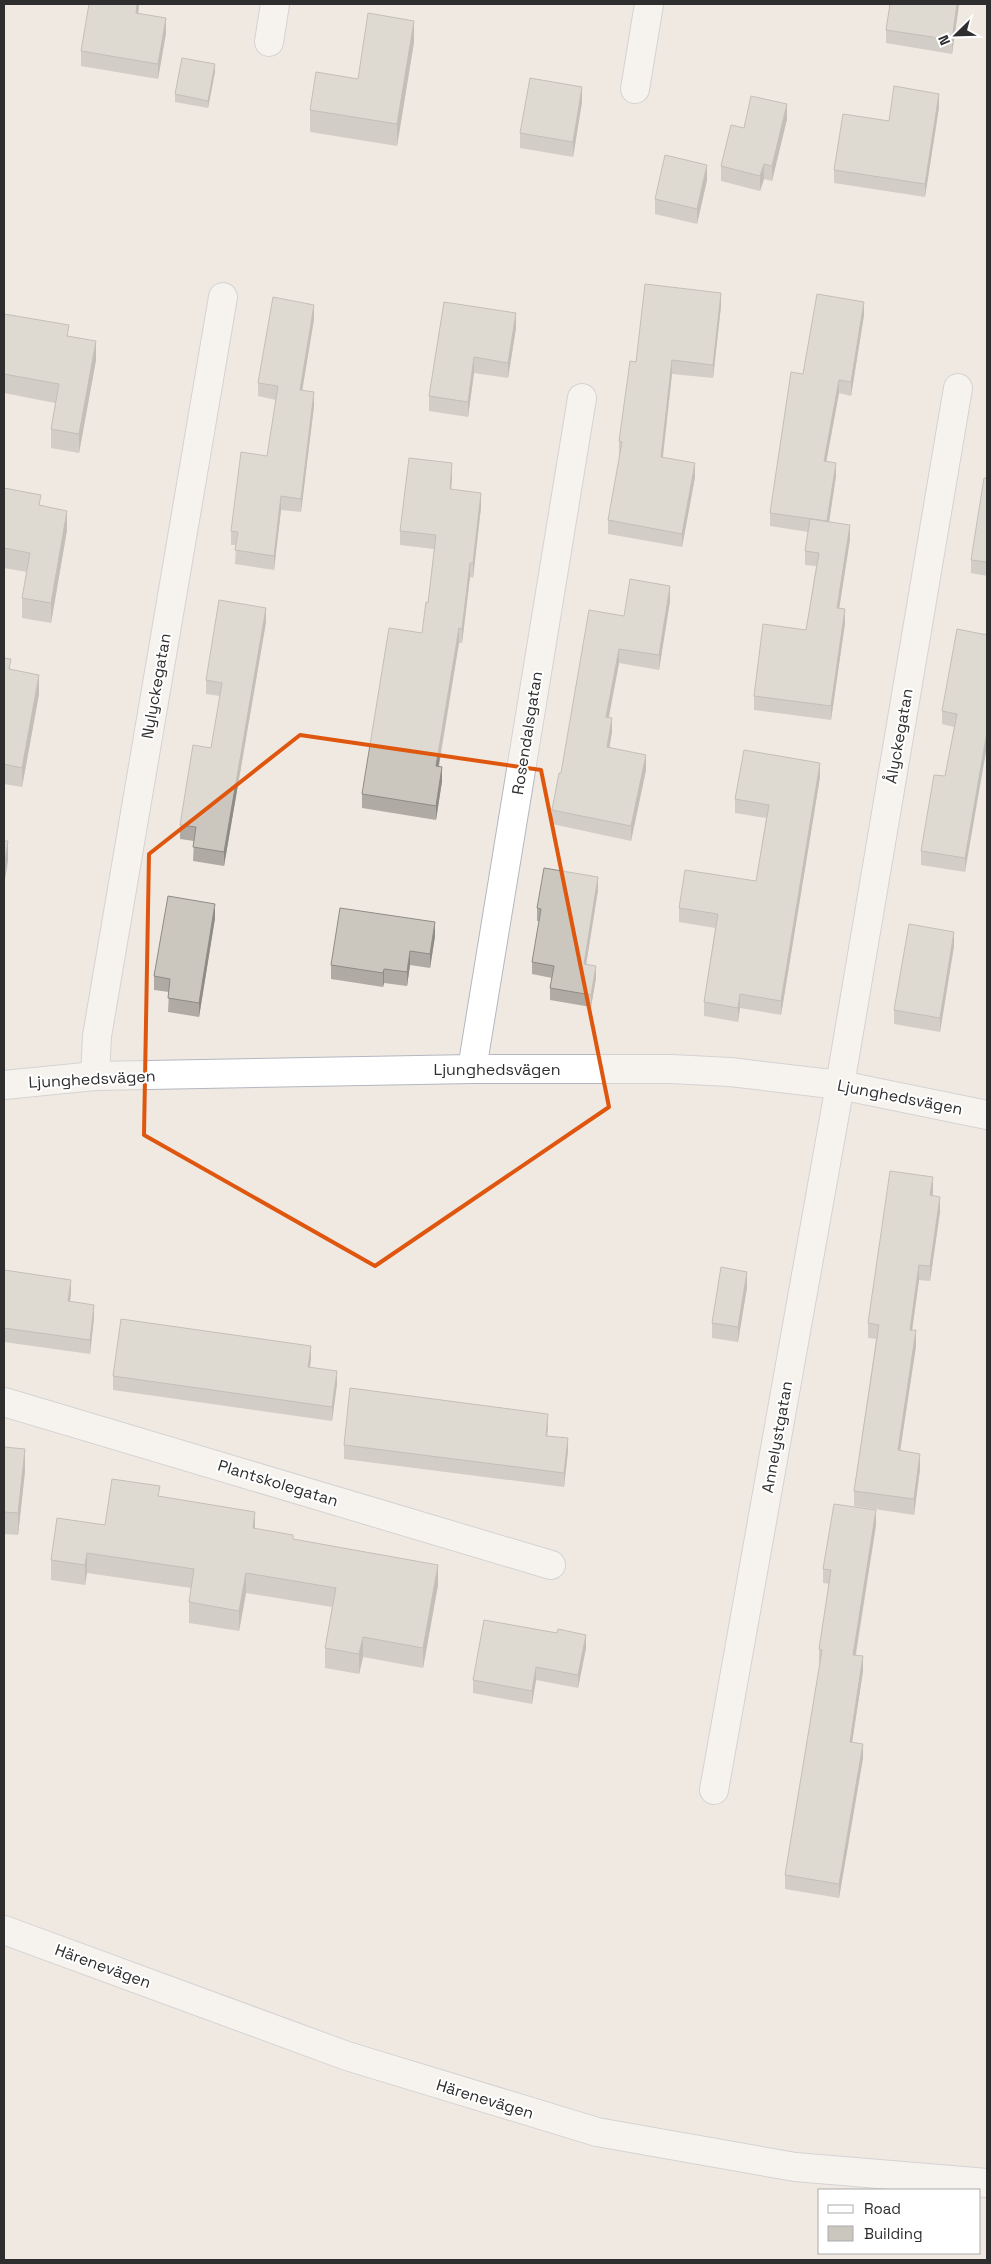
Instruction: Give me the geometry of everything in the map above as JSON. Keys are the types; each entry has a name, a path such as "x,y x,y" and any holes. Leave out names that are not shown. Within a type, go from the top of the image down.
{"street":[{"path":"269,42 275,4"},
{"path":"635,89 649,4"},
{"name":"Nylyckegatan","path":"95,1076 97,1036 223,297"},
{"name":"Ålyckegatan","path":"840,1085 958,388"},
{"name":"Rosendalsgatan","path":"472,1069 582,398"},
{"name":"Ljunghedsvägen","path":"4,1085 95,1076 472,1069 671,1069 730,1072 840,1085 987,1114"},
{"name":"Annelystgatan","path":"714,1790 840,1085"},
{"name":"Plantskolegatan","path":"4,1402 551,1565"},
{"name":"Härenevägen","path":"4,1930 347,2056 597,2132 795,2167 987,2183"}],"highlighted area":[{"path":"300,735 541,770 609,1107 375,1266 144,1135 149,854"}],"building":[{"path":"89,4 137,4 136,13 166,18 158,64 81,51"},
{"path":"890,4 957,4 952,40 886,30"},
{"path":"368,13 414,21 397,124 310,110 316,72 358,79"},
{"path":"182,58 215,64 208,101 175,94"},
{"path":"530,78 582,87 573,142 520,133"},
{"path":"894,86 939,94 925,184 834,170 843,114 889,121"},
{"path":"751,96 787,104 772,166 764,164 760,176 721,166 731,125 744,128"},
{"path":"665,155 707,165 697,209 655,199"},
{"path":"645,284 721,293 713,365 672,360 661,457 695,463 682,534 608,520 622,442 619,441 630,361 636,362"},
{"path":"817,294 864,302 851,382 839,380 824,461 836,463 827,521 770,513 791,372 803,374"},
{"path":"273,297 314,305 300,390 314,392 301,499 281,496 274,556 235,550 238,532 231,531 241,452 267,456 278,386 258,383"},
{"path":"444,302 516,313 508,363 474,357 468,402 429,396"},
{"path":"4,314 69,325 67,336 96,341 79,434 51,429 59,384 4,374"},
{"path":"409,458 452,463 450,489 481,493 473,563 470,563 462,629 459,628 436,766 442,767 436,806 362,794 389,628 422,633 426,602 428,603 436,535 400,531"},
{"path":"984,478 987,478 987,562 971,560"},
{"path":"4,488 41,495 39,505 67,511 51,603 22,598 30,553 4,548"},
{"path":"810,519 850,525 837,608 845,609 831,706 754,696 763,624 806,630 819,553 805,551"},
{"path":"630,579 670,586 659,655 619,649 606,717 612,718 607,747 646,755 631,826 552,810 559,773 561,773 589,610 624,616"},
{"path":"219,600 266,608 224,852 193,847 196,827 180,825 193,745 211,748 222,683 206,680"},
{"path":"957,629 987,635 987,732 965,858 921,851 934,775 945,776 957,714 942,711"},
{"path":"4,658 11,659 9,669 39,675 22,768 4,764"},
{"path":"744,750 820,763 781,1001 740,994 738,1008 704,1002 718,914 679,908 685,870 756,881 769,805 735,799"},
{"path":"4,841 8,841 4,867"},
{"path":"544,868 598,877 584,964 596,966 591,995 550,988 554,966 532,962 541,909 537,908"},
{"path":"168,896 215,904 199,1003 168,998 170,979 154,976"},
{"path":"340,908 435,922 430,954 410,951 407,972 384,969 383,973 331,965"},
{"path":"909,924 954,932 940,1018 894,1010"},
{"path":"890,1171 933,1177 930,1195 940,1197 930,1266 919,1265 910,1330 916,1330 898,1450 920,1454 914,1499 854,1491 879,1325 868,1323"},
{"path":"721,1267 747,1272 738,1327 712,1323"},
{"path":"4,1270 71,1280 68,1301 94,1305 90,1340 4,1328"},
{"path":"121,1319 311,1346 308,1367 337,1371 332,1407 113,1376"},
{"path":"350,1388 548,1414 546,1436 568,1438 564,1473 344,1445"},
{"path":"4,1447 25,1449 18,1513 4,1512"},
{"path":"112,1479 160,1486 158,1496 255,1512 253,1528 293,1535 293,1539 438,1565 423,1648 363,1637 359,1654 325,1648 336,1588 246,1573 239,1611 189,1602 194,1569 87,1553 85,1565 51,1560 57,1518 105,1525"},
{"path":"834,1504 876,1510 853,1655 863,1656 850,1742 863,1744 839,1884 785,1875 822,1650 819,1649 831,1570 823,1569"},
{"path":"484,1620 557,1633 558,1629 586,1635 578,1675 536,1667 532,1691 473,1680"}]}
